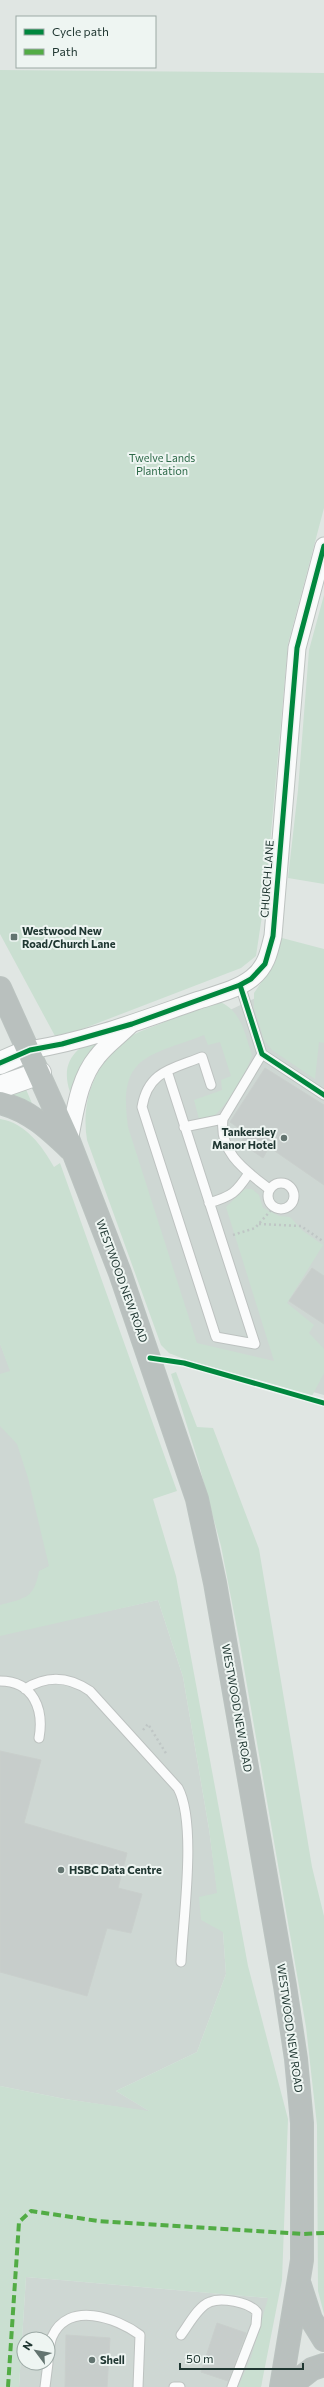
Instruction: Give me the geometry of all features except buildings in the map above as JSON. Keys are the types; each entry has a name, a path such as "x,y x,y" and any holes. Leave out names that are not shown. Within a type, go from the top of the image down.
{"highway":[{"name":"WESTWOOD NEW ROAD","path":"0,988 40,1072 120,1273 177,1436 197,1499 215,1582 296,2058 302,2123 304,2179 300,2284 281,2387"},
{"path":"0,1103 15,1107 29,1114 71,1147"},
{"name":"WESTWOOD NEW ROAD","path":"300,2284 311,2319 324,2340"},
{"path":"288,2387 312,2369 324,2365"}],"street":[{"name":"CHURCH LANE","path":"30,1050 62,1044 132,1024 240,985 251,979 265,964 273,936 297,648 324,546"},
{"name":"CHURCH LANE","path":"71,1147 77,1103 88,1070 105,1047 132,1024"},
{"path":"0,1062 30,1050"},
{"path":"0,1088 40,1072"}],"lane":[{"path":"240,985 262,1054 324,1095"},
{"path":"262,1054 222,1119 221,1131 229,1154 269,1189"},
{"path":"167,1071 255,1344 216,1337 142,1107 147,1087 153,1079 167,1071 202,1057 211,1085"},
{"path":"184,1127 222,1119"},
{"path":"209,1203 230,1197 240,1188 249,1173"},
{"path":"276,1183 285,1183 293,1192 293,1201 287,1207 274,1207 267,1197 269,1189 276,1183"},
{"path":"24,1689 46,1679 67,1681 86,1688 99,1698 178,1788 185,1802 187,1819 187,1862 180,1962"},
{"path":"0,1681 13,1682 24,1689 37,1703 42,1721 39,1738"},
{"path":"181,2335 210,2302 230,2301 249,2304 254,2307 257,2312 256,2325 232,2387"},
{"path":"56,2332 60,2326 73,2318 100,2316 130,2327 140,2335 138,2387"},
{"path":"45,2387 47,2371"}],"path":[{"path":"221,1239 255,1228 274,1207"},
{"path":"259,1224 301,1226 324,1242"}],"shaded area":[{"path":"324,949 324,1395 169,1353 117,1139 120,1075 152,1042 200,1024 260,996"},
{"path":"0,1343 103,1612 158,1600 183,1677 209,1829 223,1932 226,1974 197,2052 116,2091 151,2112 65,2099 0,2086"},
{"path":"26,2277 267,2298 271,2278 261,2387 19,2387 20,2371 56,2371 56,2331 23,2331"}],"green space":[{"name":"Twelve Lands Plantation","path":"0,70 324,73 324,508 288,644 266,889 256,956 241,968 64,1036 55,1036 0,934"},
{"path":"324,595 324,884 288,878 298,790 309,650"},
{"path":"282,938 324,949 324,1043 319,1042 315,1079 272,1050 264,1040 254,1007 254,993 275,962"},
{"path":"218,1001 226,1005 237,1016 244,1030 252,1055 245,1072 230,1098 211,1119 199,1119 194,1100 222,1090 221,1080 231,1076 220,1042 208,1045 204,1035 152,1055 141,1062 133,1072 128,1085 126,1103 128,1127 197,1343 274,1361 226,1207 245,1189 252,1189 259,1195 263,1208 279,1216 290,1217 303,1231 323,1245 287,1303 314,1325 309,1333 324,1349 324,1373 312,1396 184,1359 169,1353 161,1345 87,1140 86,1113 88,1099 97,1074 113,1052 127,1038"},
{"path":"106,1034 94,1047 85,1061 70,1092 67,1081 67,1071 69,1062 73,1055 87,1043"},
{"path":"25,1087 34,1108 2,1095"},
{"path":"0,1119 9,1121 25,1130 44,1151 54,1167 60,1163 177,1491 153,1499 176,1576 248,1966 288,2119 282,2280 261,2387 238,2387 251,2358 268,2298 26,2277 23,2331 16,2331 16,2371 20,2371 19,2387 0,2387 0,2086 65,2099 149,2111 116,2091 197,2052 226,1974 223,1932 201,1920 199,1897 217,1893 209,1829 183,1677 158,1600 0,1636 0,1605 22,1599 27,1596 34,1587 39,1571 49,1566 28,1478 17,1444 0,1426 0,1374 10,1371 0,1344"},
{"path":"176,1372 197,1427 213,1428 259,1549 312,1867 324,1916 324,2314 318,2291 317,2125 306,2027 239,1639 221,1546 198,1461 171,1374"}],"marked path":[{"path":"8,2387 19,2222 31,2211 98,2221 303,2234 324,2233"}],"cycle path":[{"path":"0,1063 30,1050 62,1044 132,1024 240,985 251,979 265,964 273,936 297,648 324,546"},
{"path":"240,985 262,1054 324,1095"},
{"path":"150,1358 184,1363 324,1403"}],"place":[{"name":"Westwood New Road/Church Lane","path":"14,937"},
{"name":"Tankersley Manor Hotel","path":"284,1138"},
{"name":"HSBC Data Centre","path":"61,1870"},
{"name":"Shell","path":"92,2360"}]}
